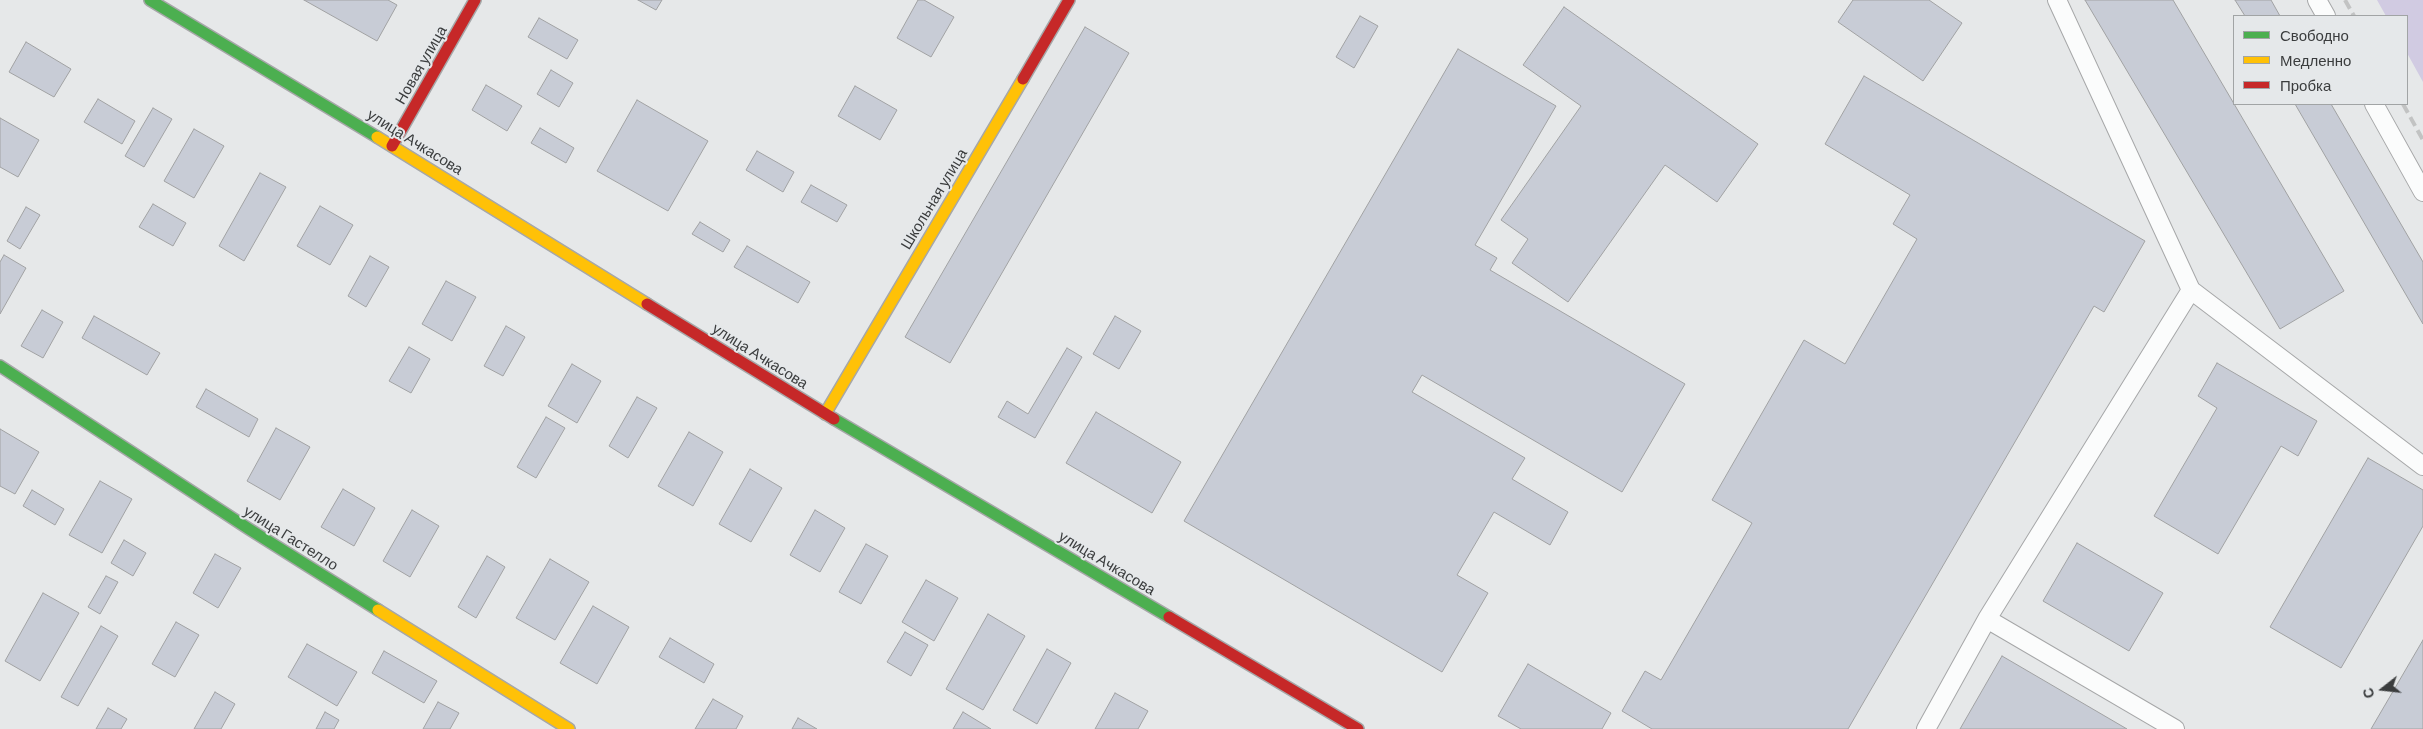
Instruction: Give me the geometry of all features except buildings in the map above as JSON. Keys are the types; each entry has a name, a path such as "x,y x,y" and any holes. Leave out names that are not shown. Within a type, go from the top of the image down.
{"street":[{"name":"улица Ачкасова","path":"150,0 392,146 825,414 1358,729"},
{"name":"Новая улица","path":"392,146 475,0"},
{"name":"Школьная улица","path":"825,414 1069,0"},
{"name":"улица Гастелло","path":"0,366 249,530 569,729"}],"lane":[{"path":"2057,0 2191,290 2423,466"},
{"path":"2317,0 2325,15"},
{"path":"2375,105 2423,192"},
{"path":"1926,729 1987,619 2191,290"},
{"path":"1987,619 2175,729"}],"shaded area":[{"path":"2377,0 2423,0 2423,82 2408,55 2408,15 2385,15"}],"railway":[{"path":"2345,0 2353,15"},
{"path":"2404,105 2423,140"}],"traffic: fast":[{"path":"150,0 377,137"},
{"path":"0,366 249,529 378,610"},
{"path":"834,419 1169,617"}],"traffic: slow":[{"path":"825,414 1023,79"},
{"path":"377,137 647,304"},
{"path":"378,610 569,729"}],"traffic: jam":[{"path":"392,146 475,0"},
{"path":"1023,79 1069,0"},
{"path":"647,304 834,419"},
{"path":"1169,617 1358,729"}]}
